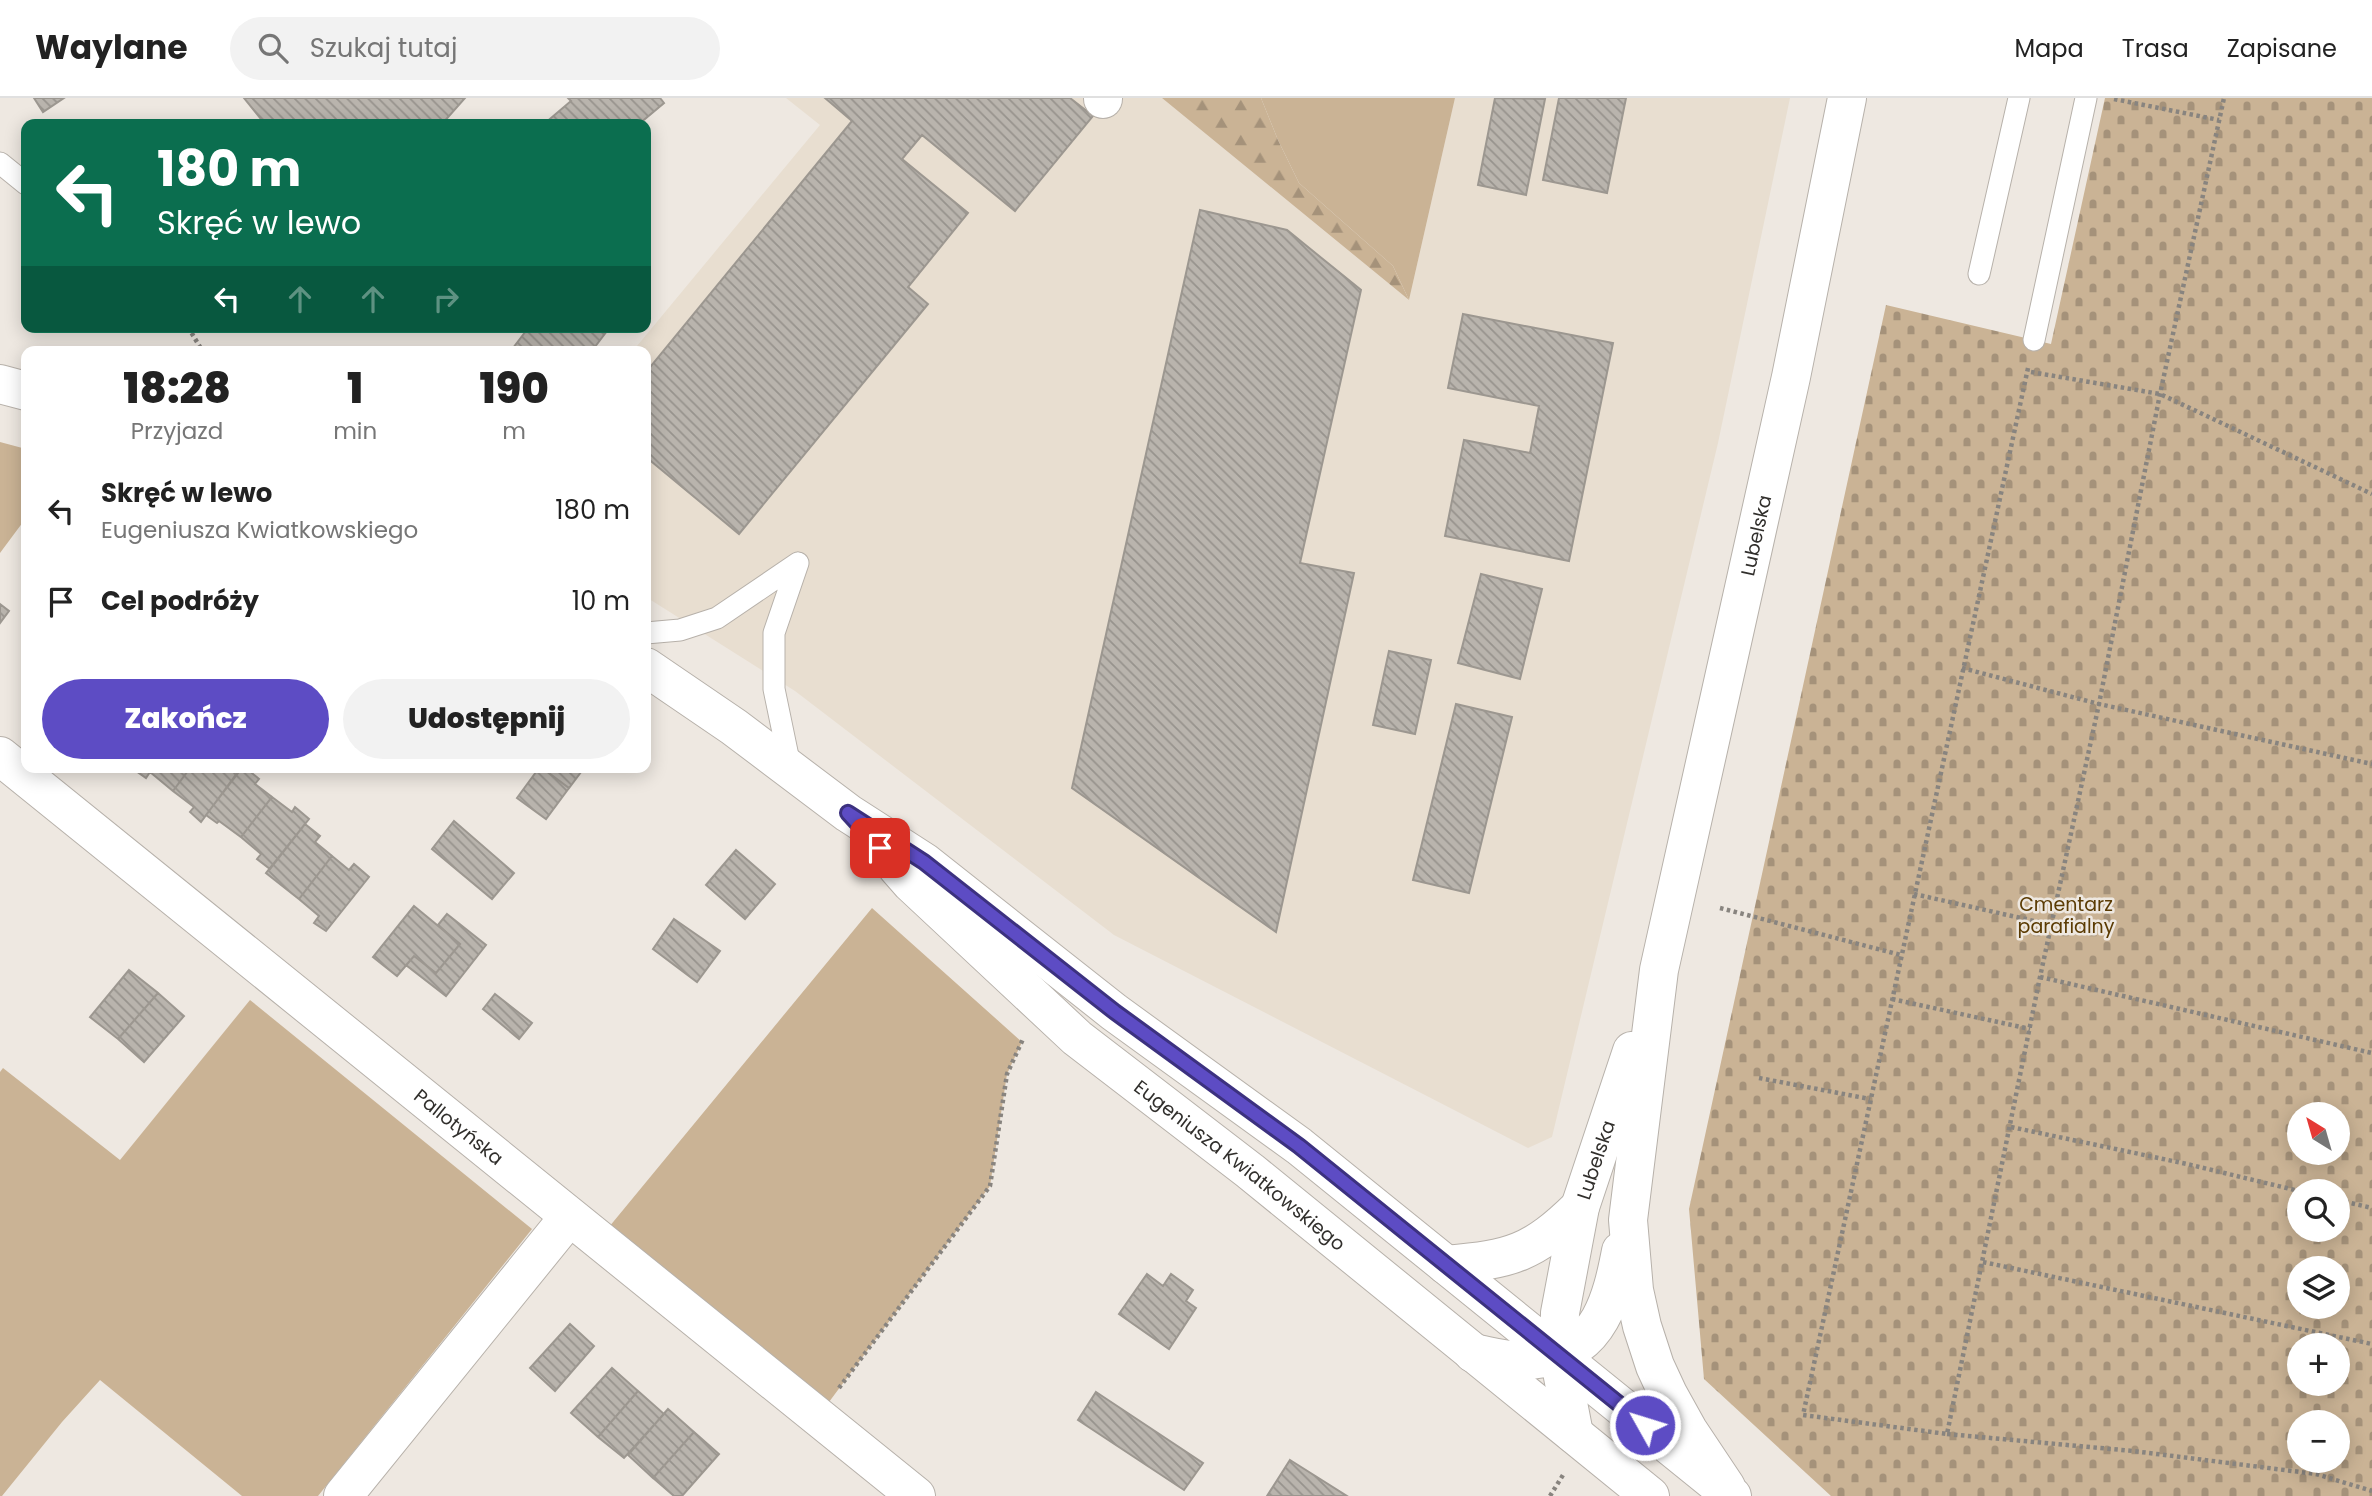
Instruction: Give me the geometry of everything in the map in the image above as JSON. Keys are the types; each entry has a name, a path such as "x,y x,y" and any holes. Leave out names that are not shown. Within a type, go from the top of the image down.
{"main road":[{"name":"Lubelska","path":"1473,1353 1523,1362 1559,1356 1576,1346 1599,1323 1614,1284 1628,1220 1659,970 1791,377 1847,98"},
{"path":"0,384 21,390"},
{"name":"Eugeniusza Kwiatkowskiego","path":"651,671 790,768 848,813 924,862 1115,1012 1299,1146 1731,1496"},
{"name":"Pallotyńska","path":"0,757 916,1496"},
{"name":"Eugeniusza Kwiatkowskiego","path":"848,813 911,883 1077,1038 1250,1171 1650,1496"},
{"name":"Lubelska","path":"1574,1434 1559,1356 1560,1313 1580,1207 1659,970"},
{"path":"1446,1265 1498,1260 1518,1254 1557,1229 1580,1207"},
{"path":"343,1496 569,1217"},
{"name":"Lubelska","path":"1628,1220 1634,1290 1655,1366 1688,1430 1731,1496"}],"lane":[{"path":"1979,274 2019,98"},
{"path":"2034,340 2086,98"},
{"path":"0,163 21,180"},
{"path":"651,633 680,630 717,618 797,563 774,633 774,689 790,768"}],"path":[{"path":"2108,98 2219,120"},
{"path":"1947,1434 2040,977 2099,704 2160,394 2224,98"},
{"path":"2034,340 1803,1415 1947,1434 2133,1451 2316,1474 2372,1491"},
{"path":"2027,371 2160,394 2372,494"},
{"path":"1962,668 2099,704 2372,764"},
{"path":"1914,894 2052,925"},
{"path":"1720,908 1901,954"},
{"path":"2040,977 2372,1053"},
{"path":"1892,999 2030,1029"},
{"path":"818,1417 990,1186 1007,1074 1031,1020 1043,1006"},
{"path":"1759,1078 1870,1099"},
{"path":"2011,1127 2287,1188"},
{"path":"2350,1203 2372,1208"},
{"path":"1983,1262 2372,1343"},
{"path":"1550,1496 1563,1475"}],"shaded area":[{"path":"786,98 1162,98 1409,300 1455,98 1790,98 1718,443 1552,1137 1528,1148 1114,935 795,691 651,600 651,346 637,346 648,333 651,333 651,329 820,125"}],"green space":[{"path":"1162,98 1261,98 1299,183 1393,266 1409,300"},
{"path":"1261,98 1455,98 1409,300 1393,266 1299,183"},
{"name":"Cmentarz parafialny","path":"2105,98 2372,98 2372,1496 1831,1496 1704,1379 1689,1209 1886,305 2051,344"},
{"path":"0,442 21,448 21,525 0,553"},
{"path":"872,908 1022,1042 1007,1074 990,1186 829,1402 609,1227"},
{"path":"250,1000 532,1229 318,1496 242,1496 100,1380 0,1496 0,1072 3,1068 120,1160"}],"building":[{"path":"34,98 64,98 43,112"},
{"path":"244,98 465,98 446,119 261,119"},
{"path":"568,98 660,98 664,103 645,119 550,119 571,101"},
{"path":"825,98 1070,98 1093,116 1015,211 922,135 902,159 968,213 908,287 928,304 739,534 651,461 651,366 852,121"},
{"path":"1495,98 1545,99 1526,195 1478,185"},
{"path":"1559,98 1626,98 1607,193 1543,180"},
{"path":"1200,210 1287,230 1361,290 1300,563 1354,573 1276,932 1072,788"},
{"path":"1463,314 1613,343 1569,561 1445,536 1464,440 1530,453 1539,406 1448,388"},
{"path":"524,333 605,333 596,346 515,346"},
{"path":"1481,574 1542,589 1520,679 1458,663"},
{"path":"0,604 9,611 0,623"},
{"path":"1389,651 1431,660 1415,734 1373,725"},
{"path":"1456,704 1512,717 1469,893 1413,880"},
{"path":"151,773 186,773 173,791"},
{"path":"186,773 237,773 201,822 190,812 194,807 173,791"},
{"path":"238,773 252,773 259,779 255,784 272,797 241,837 206,815"},
{"path":"535,773 549,773 569,788 546,819 517,798"},
{"path":"549,773 580,773 569,788"},
{"path":"272,797 292,812 295,807 309,819 270,869 257,859 261,854 241,837"},
{"path":"454,821 514,873 492,899 432,849"},
{"path":"305,824 320,836 315,842 332,856 299,899 266,873"},
{"path":"736,850 775,884 745,919 706,885"},
{"path":"332,856 349,870 354,864 369,877 326,931 314,923 319,916 299,899"},
{"path":"414,906 460,944 436,973 414,956 397,976 373,957"},
{"path":"447,914 486,945 446,996 406,965 414,956 436,973 460,944 438,925"},
{"path":"674,919 720,951 697,982 653,949"},
{"path":"129,970 158,993 118,1039 90,1017"},
{"path":"158,993 184,1016 144,1062 118,1039"},
{"path":"495,994 532,1023 519,1039 483,1009"},
{"path":"1147,1274 1163,1286 1171,1274 1193,1290 1186,1301 1196,1308 1169,1349 1119,1314"},
{"path":"570,1324 594,1346 555,1391 530,1368"},
{"path":"612,1368 638,1391 598,1437 571,1413"},
{"path":"638,1391 664,1414 624,1458 598,1437"},
{"path":"1096,1392 1203,1463 1184,1490 1078,1420"},
{"path":"668,1409 694,1432 653,1478 628,1455"},
{"path":"694,1432 719,1454 682,1496 674,1496 653,1478"},
{"path":"1290,1460 1347,1496 1267,1496"}],"route":[{"path":"880,848 848,813 924,862 1115,1012 1299,1146 1645,1425"}]}
